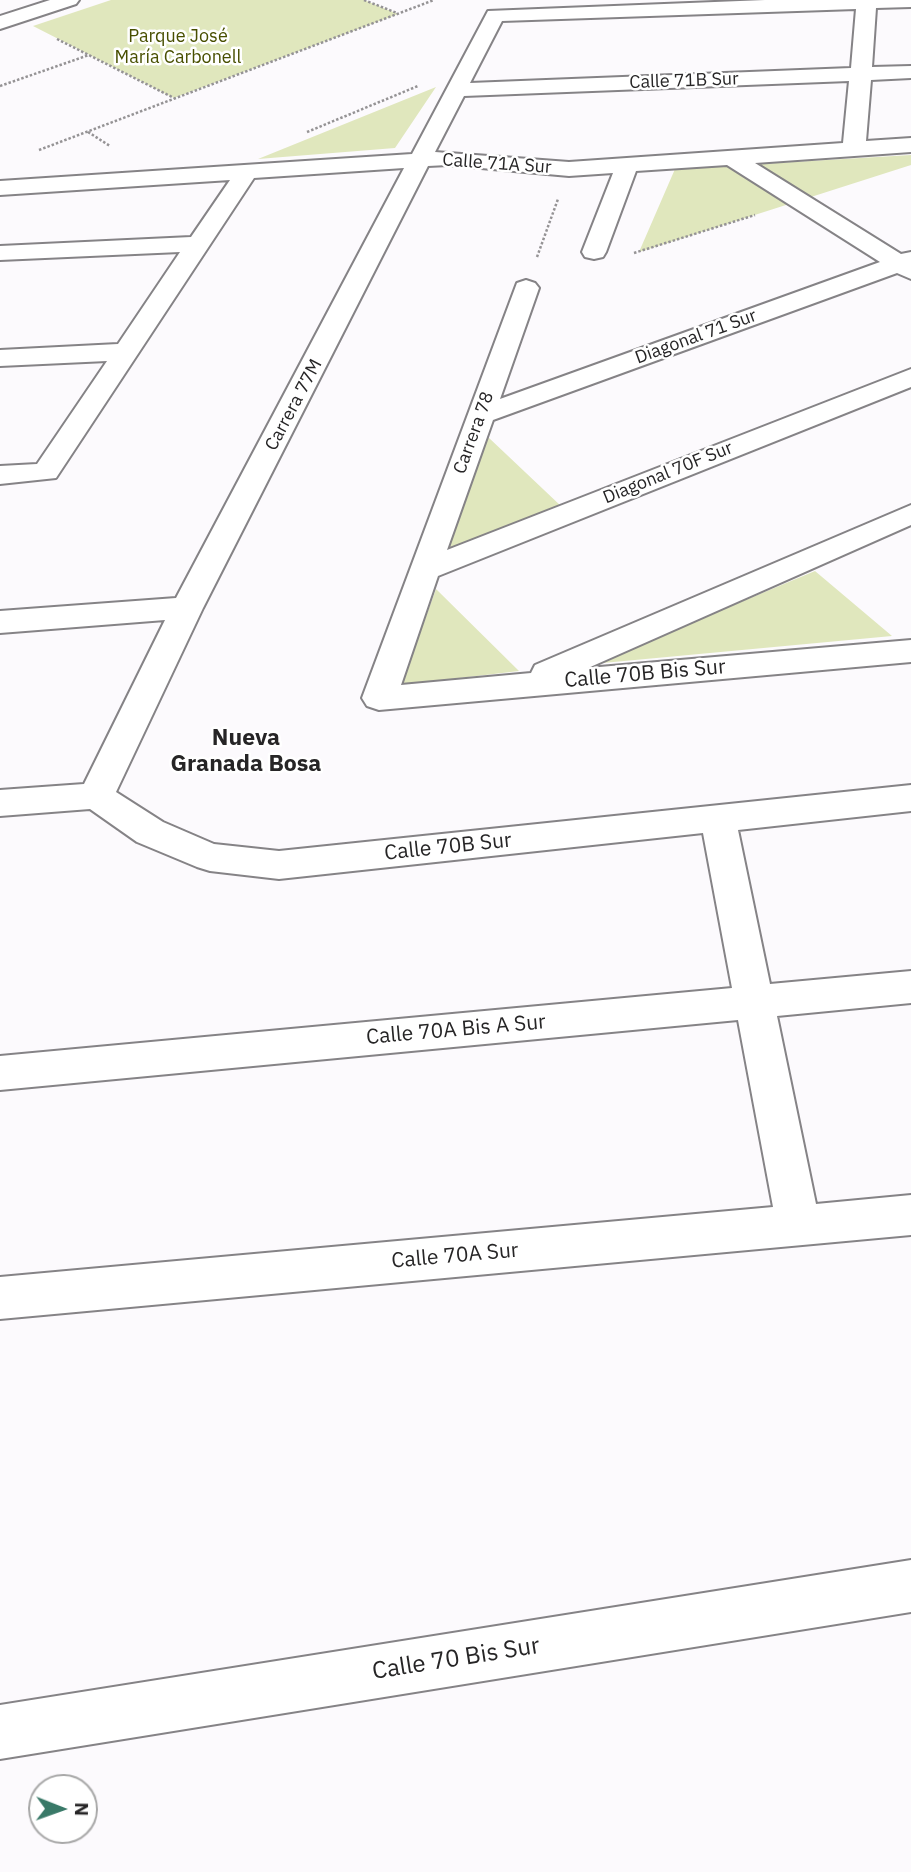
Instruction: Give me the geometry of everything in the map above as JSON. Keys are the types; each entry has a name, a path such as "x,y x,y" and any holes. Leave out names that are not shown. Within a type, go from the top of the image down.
{"street":[{"path":"8,20 69,0"},
{"path":"854,149 867,1"},
{"path":"504,10 911,1"},
{"name":"Carrera 77M","path":"96,796 187,608 470,64 504,10"},
{"name":"Calle 71B Sur","path":"457,90 911,72"},
{"name":"Calle 71A Sur","path":"0,188 422,159 447,158 569,169 911,145"},
{"path":"732,158 907,265"},
{"path":"0,188 72,160"},
{"path":"594,252 625,173 624,165"},
{"path":"0,475 46,472 247,171"},
{"path":"0,253 198,244"},
{"name":"Diagonal 71 Sur","path":"481,415 907,265"},
{"name":"Carrera 78","path":"379,698 526,288"},
{"path":"0,358 126,352"},
{"name":"Diagonal 70F Sur","path":"425,570 911,377"},
{"path":"519,686 911,514"},
{"path":"0,622 187,608"},
{"name":"Calle 70B Bis Sur","path":"379,698 911,651"},
{"path":"0,803 96,796"},
{"name":"Calle 70B Sur","path":"96,796 150,832 210,857 279,865 911,798"},
{"path":"718,818 798,1224"},
{"name":"Calle 70A Bis A Sur","path":"0,1073 911,987"},
{"name":"Calle 70A Sur","path":"0,1297 911,1215"},
{"name":"Calle 70 Bis Sur","path":"0,1732 911,1586"}],"path":[{"path":"364,0 398,14"},
{"path":"37,150 434,0"},
{"path":"8,20 90,55 174,98"},
{"path":"0,86 90,55"},
{"path":"296,137 470,64"},
{"path":"526,288 569,169"},
{"path":"627,255 800,200"}],"green space":[{"name":"Parque José María Carbonell","path":"111,0 364,0 398,14 174,98 33,26"},
{"path":"436,87 395,148 258,159"},
{"path":"911,155 911,165 639,252 675,169"},
{"path":"488,437 562,507 442,553"},
{"path":"815,571 892,636 592,664"},
{"path":"436,589 519,671 401,685"}],"district":[{"name":"Nueva Granada Bosa","path":"246,751"}]}
